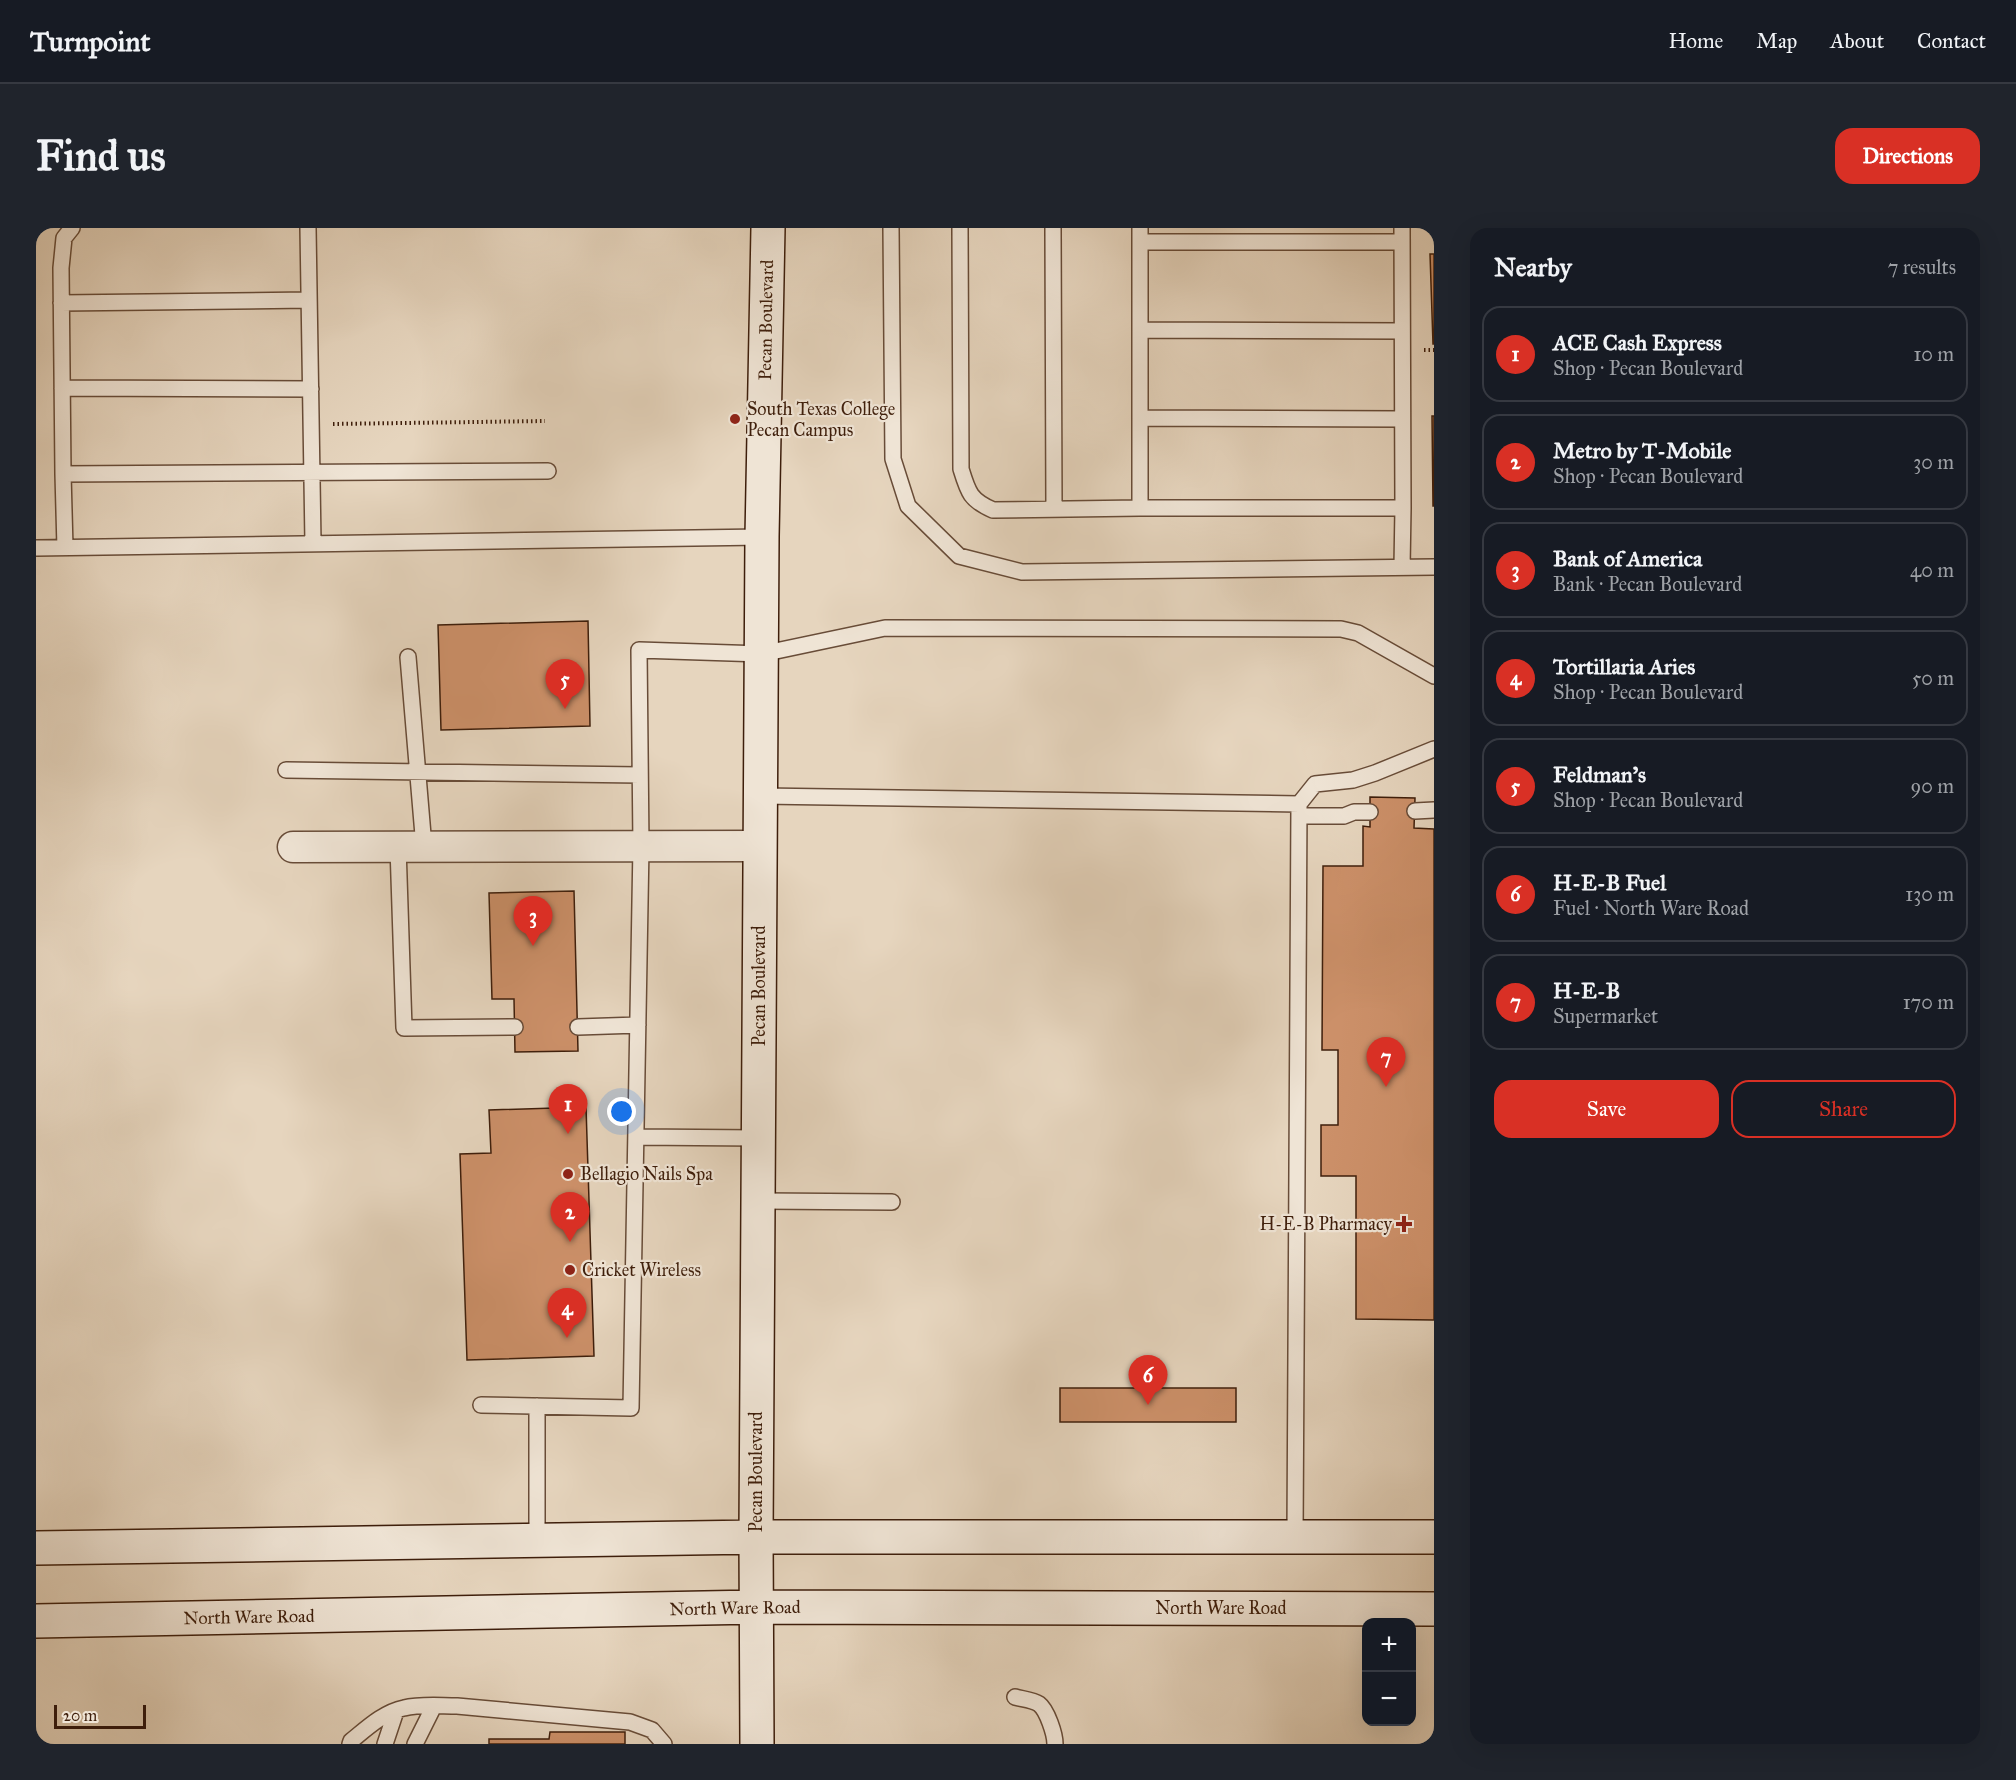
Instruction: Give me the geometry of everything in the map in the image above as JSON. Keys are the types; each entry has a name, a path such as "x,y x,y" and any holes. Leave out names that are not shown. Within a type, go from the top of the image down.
{"main road":[{"name":"Pecan Boulevard","path":"757,1744 760,796 768,228"},
{"path":"36,1548 756,1537 1434,1537"},
{"name":"North Ware Road","path":"36,1621 756,1607 1434,1609"}],"street":[{"path":"293,847 760,846"}],"lane":[{"path":"65,548 61,268 64,238 72,228"},
{"path":"308,228 314,543"},
{"path":"891,228 893,459 908,506 958,556 1022,572 1434,567"},
{"path":"960,228 961,469 976,503 993,510 1403,508"},
{"path":"1053,228 1054,509"},
{"path":"1140,508 1140,235 1402,235 1402,567"},
{"path":"61,303 309,300"},
{"path":"1140,330 1402,331"},
{"path":"62,388 311,389"},
{"path":"1140,418 1402,419"},
{"path":"63,474 548,471"},
{"path":"36,548 762,537"},
{"path":"480,1405 631,1408 641,846 639,650 762,654 885,628 1341,629 1358,633 1434,676"},
{"path":"408,657 418,772 411,847 404,1028 515,1027"},
{"path":"1295,1537 1299,810 1315,784 1353,780 1434,748"},
{"path":"286,770 640,775"},
{"path":"760,796 1299,810 1344,816 1354,812 1370,812"},
{"path":"1415,811 1434,810"},
{"path":"578,1027 638,1025"},
{"path":"636,1137 758,1138"},
{"path":"758,1201 892,1202"},
{"path":"537,1406 537,1540"},
{"path":"1015,1697 1039,1704 1047,1716 1054,1736 1054,1744"},
{"path":"415,1744 434,1706"},
{"path":"350,1744 379,1719 404,1708 457,1706 630,1722 652,1730 664,1744"},
{"path":"385,1744 396,1711"}],"path":[{"path":"311,424 545,422"}],"building":[{"path":"1430,254 1434,254 1434,344 1433,344"},
{"path":"1432,416 1434,416 1434,506 1433,506"},
{"path":"588,621 590,726 441,730 438,625"},
{"path":"1370,797 1415,798 1414,828 1434,829 1434,1320 1356,1319 1356,1176 1321,1176 1321,1125 1338,1125 1338,1050 1322,1050 1323,866 1363,866 1363,826 1370,827"},
{"path":"574,891 578,1051 515,1052 514,999 492,999 489,893"},
{"path":"586,1107 594,1356 467,1360 460,1154 491,1153 489,1110"},
{"path":"1144,1370 1159,1370 1158,1388 1236,1388 1236,1422 1060,1422 1060,1388 1144,1388"},
{"path":"550,1732 625,1732 625,1744 489,1744 489,1739 549,1739"}],"place":[{"name":"South Texas College Pecan Campus","path":"735,419"},
{"name":"Feldman's","path":"565,709"},
{"name":"Bank of America","path":"533,946"},
{"name":"H-E-B","path":"1386,1087"},
{"name":"ACE Cash Express","path":"568,1134"},
{"name":"Bellagio Nails Spa","path":"568,1174"},
{"name":"H-E-B Pharmacy","path":"1404,1224"},
{"name":"Metro by T-Mobile","path":"570,1242"},
{"name":"Cricket Wireless","path":"570,1270"},
{"name":"Tortillaria Aries","path":"567,1338"},
{"name":"H-E-B Fuel","path":"1148,1405"}]}
